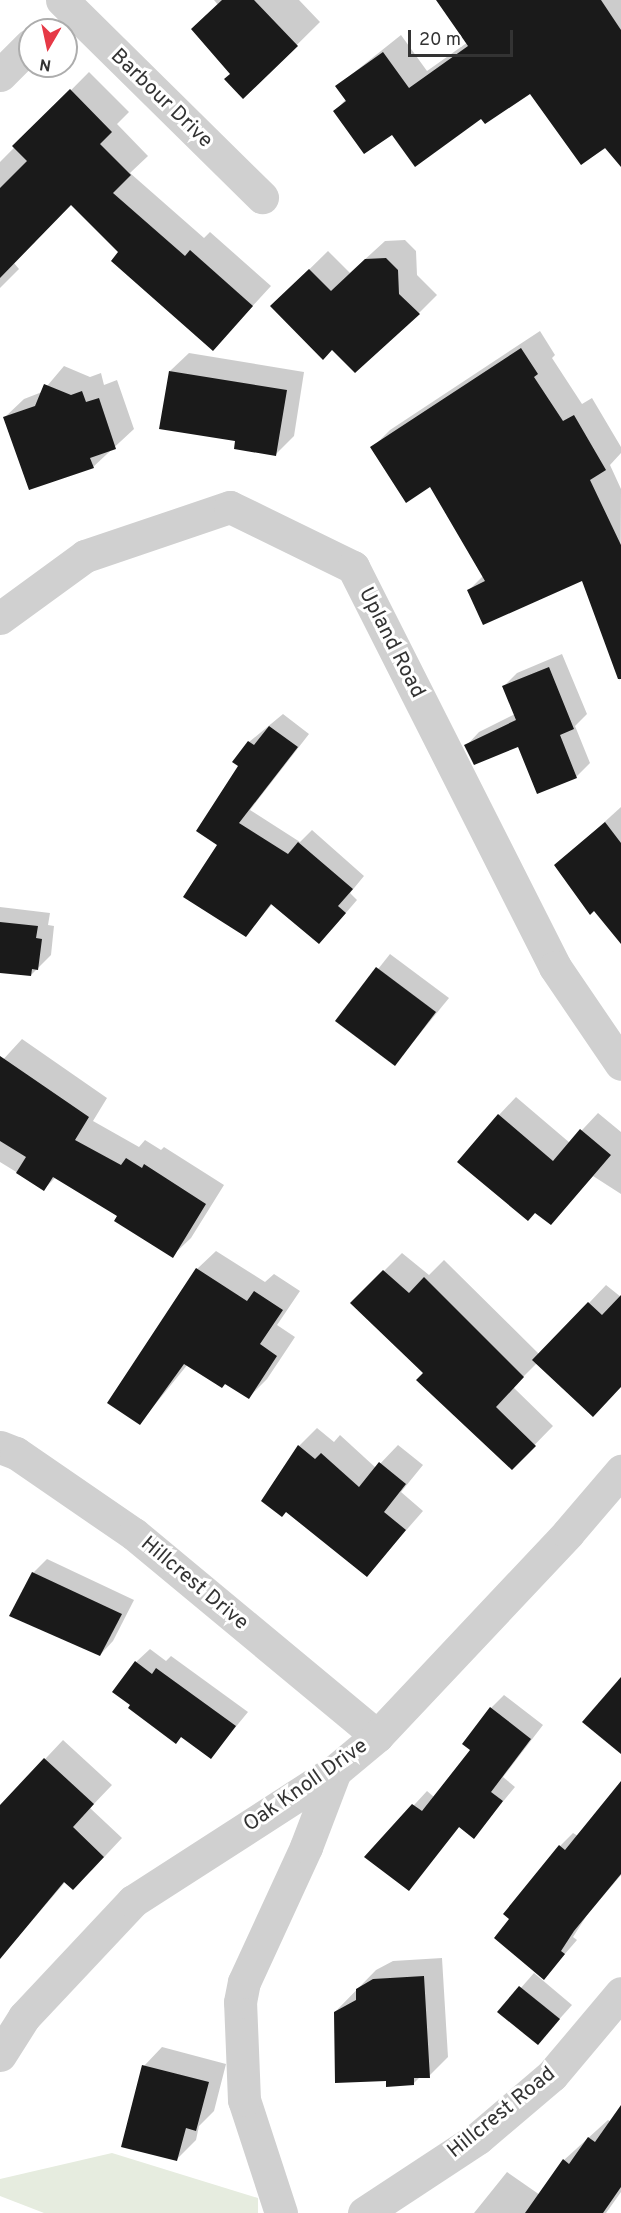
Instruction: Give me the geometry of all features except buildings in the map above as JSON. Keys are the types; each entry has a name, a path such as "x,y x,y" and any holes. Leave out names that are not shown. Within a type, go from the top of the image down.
{"street":[{"name":"Barbour Drive","path":"58,13 262,196"},
{"path":"0,75 18,57"},
{"name":"Upland Road","path":"0,618 85,556 230,507 353,567 555,968 621,1064"},
{"name":"Hillcrest Drive","path":"0,1447 16,1453 134,1534 377,1736"},
{"name":"Oak Knoll Drive","path":"0,2055 24,2017 133,1901 335,1771 377,1736 568,1533 621,1471"},
{"path":"281,2213 244,2100 240,2002 244,1982 306,1847 335,1771"},
{"name":"Hillcrest Road","path":"364,2213 478,2138 536,2088 621,1993"}],"shaded area":[{"path":"112,2153 258,2198 258,2213 44,2213 0,2196 0,2179"}]}
